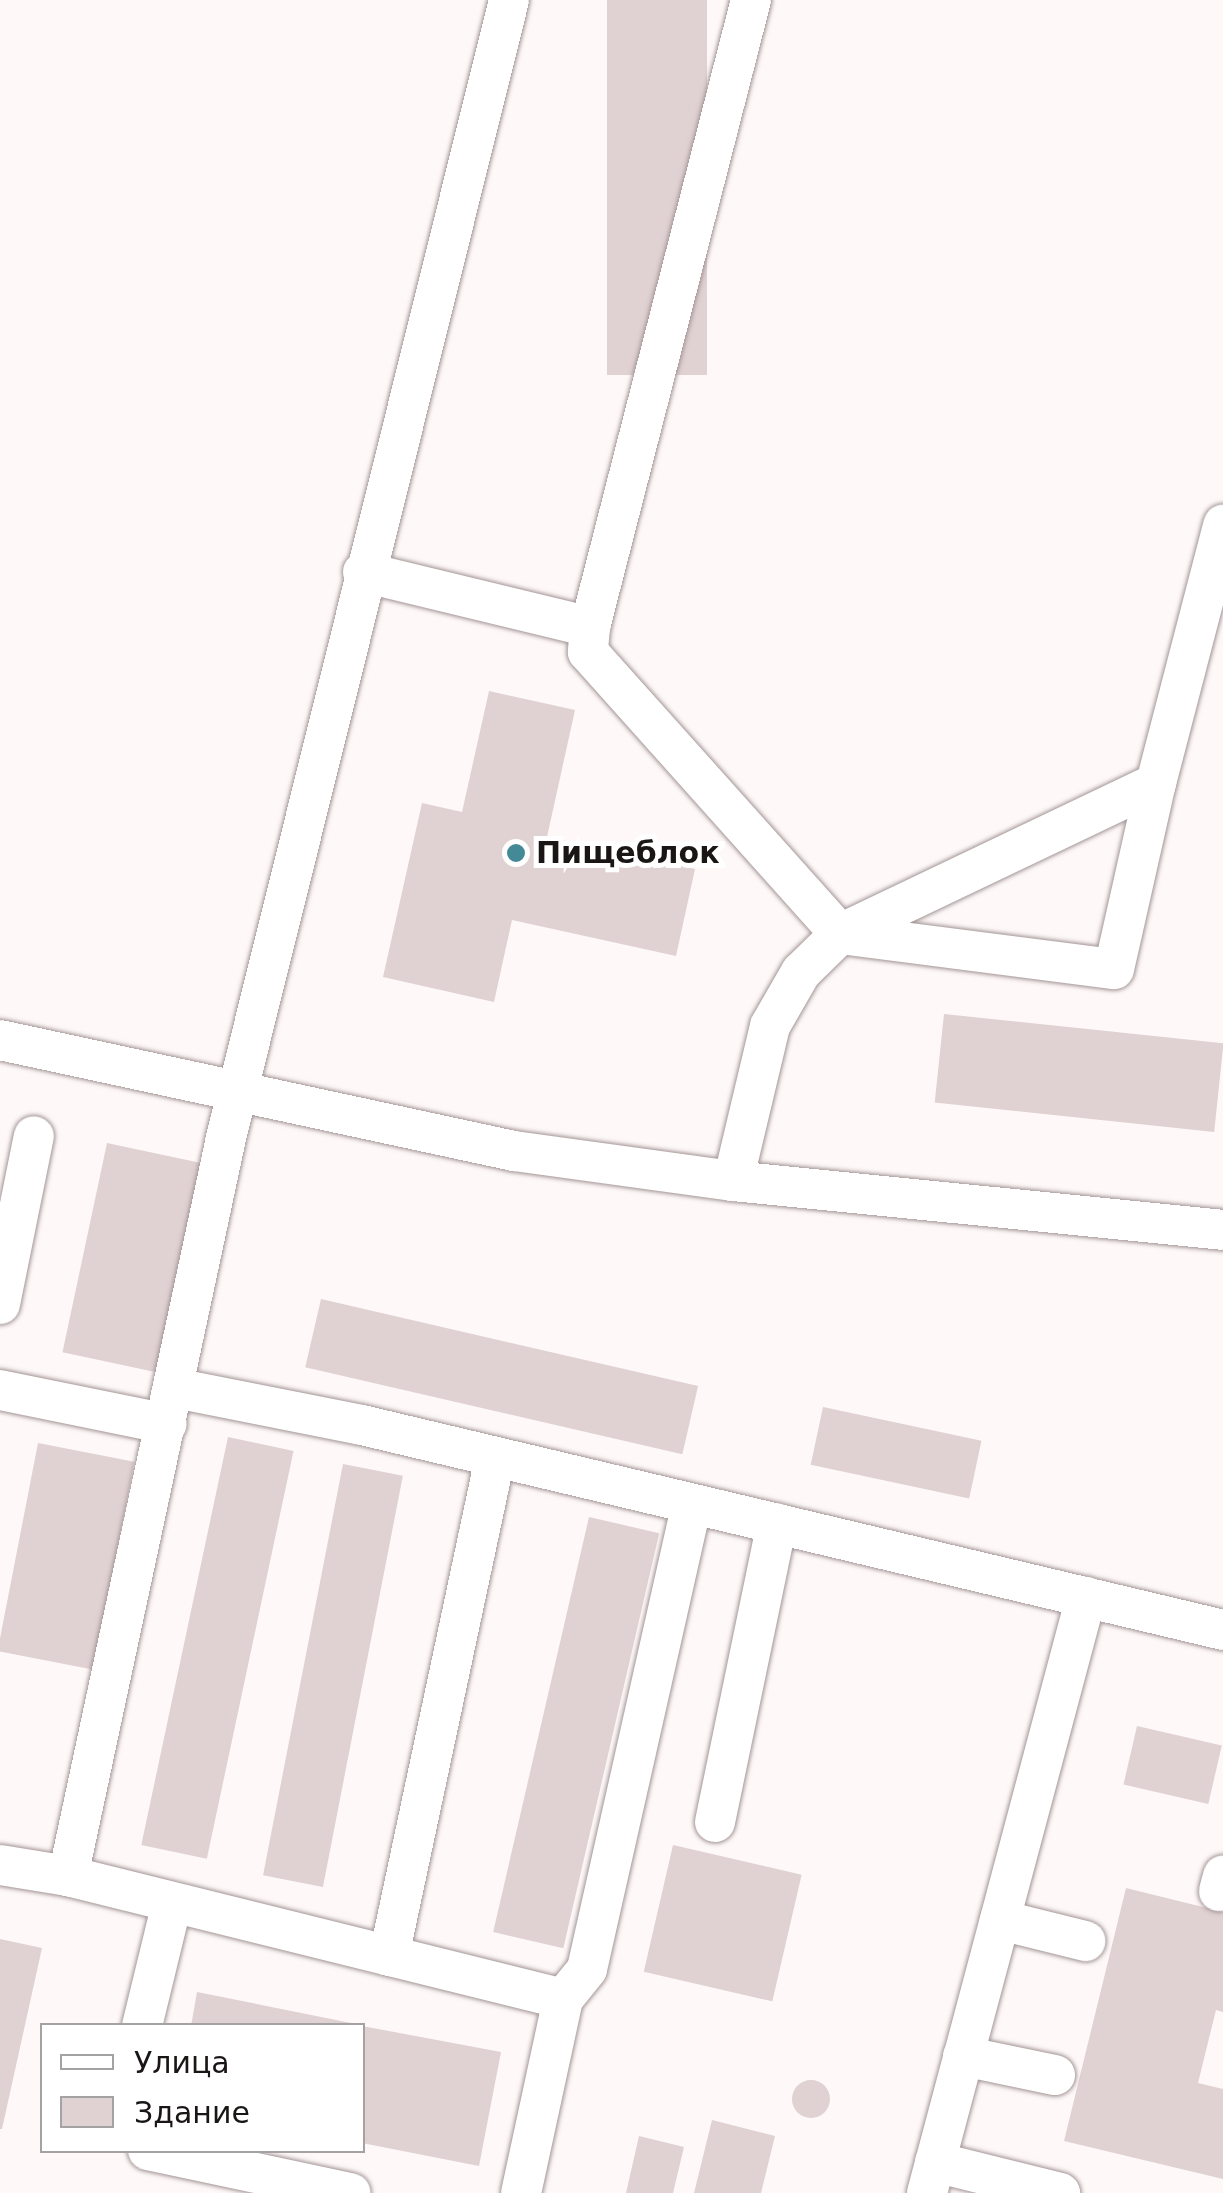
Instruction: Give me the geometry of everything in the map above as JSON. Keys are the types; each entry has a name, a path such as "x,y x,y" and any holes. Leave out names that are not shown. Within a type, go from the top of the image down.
{"lane":[{"path":"68,1876 239,1092 363,572 509,0"},
{"path":"751,0 590,627 588,652 840,934 1114,968 1156,782 1223,525"},
{"path":"363,572 590,627"},
{"path":"732,1181 770,1026 801,972 840,934 1156,782"},
{"path":"0,1040 514,1152 732,1181 1223,1230"},
{"path":"0,1304 34,1136"},
{"path":"0,1390 171,1406 496,1458 1223,1630"},
{"path":"389,1956 496,1458"},
{"path":"521,2193 563,1999 587,1969 692,1504"},
{"path":"715,1822 777,1524"},
{"path":"1060,2193 931,2178 1086,1596"},
{"path":"0,1865 68,1876 563,1999"},
{"path":"143,2023 172,1902"},
{"path":"1000,1920 1086,1942"},
{"path":"963,2056 1055,2075"},
{"path":"162,2153 350,2193"}],"building":[{"path":"607,0 707,0 707,375 607,375"},
{"name":"Пищеблок","path":"489,691 575,710 547,837 695,869 676,956 512,920 494,1002 383,977 422,803 462,812"},
{"path":"944,1014 1223,1043 1214,1132 935,1103"},
{"path":"107,1143 201,1163 156,1372 63,1352"},
{"path":"321,1299 698,1386 682,1454 305,1367"},
{"path":"823,1407 981,1441 969,1498 811,1465"},
{"path":"228,1437 294,1451 207,1859 141,1845"},
{"path":"38,1443 134,1462 94,1670 0,1652"},
{"path":"343,1464 403,1476 323,1887 263,1875"},
{"path":"589,1517 659,1533 563,1948 493,1932"},
{"path":"1137,1726 1222,1746 1208,1804 1124,1784"},
{"path":"673,1845 802,1875 772,2001 644,1972"},
{"path":"1126,1888 1223,1912 1223,2012 1216,2010 1198,2083 1223,2089 1223,2179 1064,2141"},
{"path":"0,1939 42,1948 2,2129 0,2129"},
{"path":"197,1992 351,2023 192,2023"},
{"path":"365,2027 501,2052 479,2166 365,2144"},
{"path":"811,2080 825,2085 830,2099 825,2113 811,2118 797,2113 792,2099 797,2085"},
{"path":"712,2120 775,2136 761,2193 694,2193"},
{"path":"639,2136 684,2147 673,2193 626,2193"}],"place":[{"name":"Пищеблок","path":"516,853"}]}
